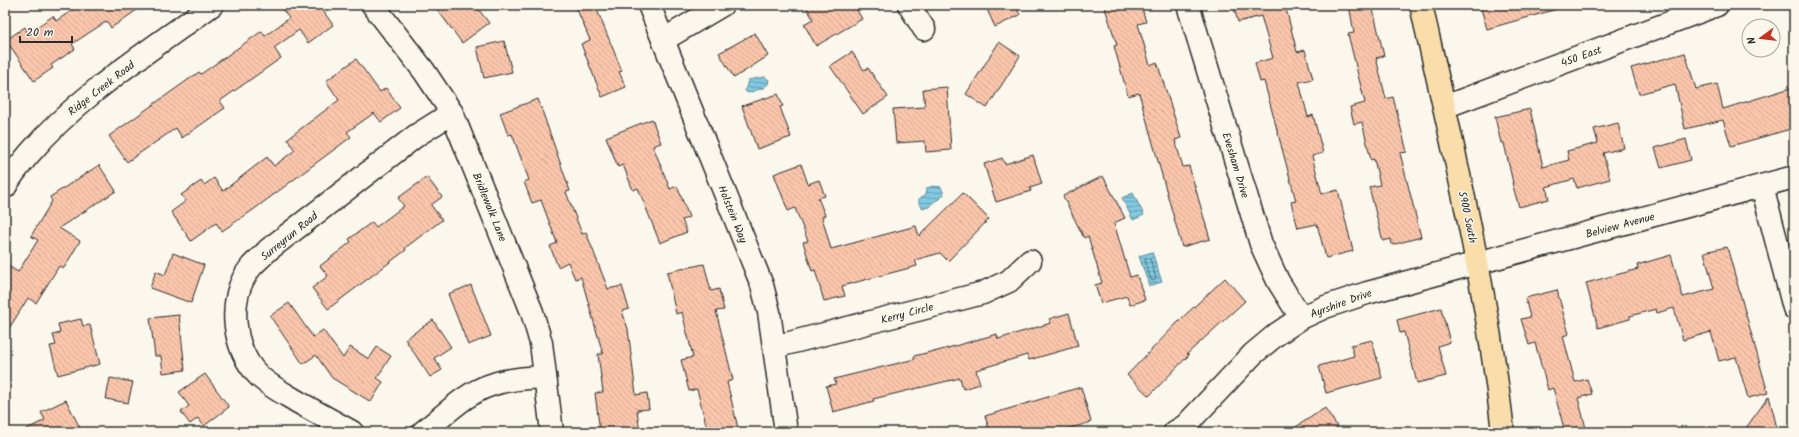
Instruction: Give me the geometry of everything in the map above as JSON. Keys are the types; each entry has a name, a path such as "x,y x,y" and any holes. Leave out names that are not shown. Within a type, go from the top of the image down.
{"main road":[{"name":"5900 South","path":"1421,5 1477,264 1499,398 1503,432"}],"street":[{"name":"Ridge Creek Road","path":"5,187 11,176 49,130 95,90 212,5"},
{"name":"Bridlewalk Lane","path":"373,5 424,71 452,113 532,312 541,343 552,432"},
{"name":"Holstein Way","path":"649,5 762,285 769,312 786,432"},
{"path":"663,40 722,5"},
{"path":"909,5 924,29"},
{"name":"Evesham Drive","path":"1188,5 1261,244 1278,281 1301,318"},
{"name":"450 East","path":"1444,107 1717,5"},
{"name":"Surreyrun Road","path":"352,432 272,387 259,376 245,357 238,338 235,319 238,295 250,268 268,250 417,135 452,113"},
{"name":"Belview Avenue","path":"1477,264 1794,177"},
{"path":"1762,186 1794,308"},
{"name":"Kerry Circle","path":"774,347 983,293 1009,281 1030,261"},
{"name":"Ayrshire Drive","path":"1175,432 1185,426 1253,354 1276,334 1301,318 1325,307 1367,293 1477,264"},
{"path":"423,432 465,399 490,385 507,380 545,377"}],"water":[{"path":"765,77 769,80 768,84 763,88 748,93 745,91 748,80"},
{"path":"933,186 941,187 944,194 929,207 923,208 919,204 919,199 926,194 927,188"},
{"path":"1133,193 1144,215 1133,220 1122,198"},
{"path":"1152,252 1162,282 1149,286 1139,256"}],"building":[{"path":"80,5 144,5 111,28 107,21 72,44 75,49 51,65 53,68 34,81 6,40 25,27 28,33 53,16 56,21"},
{"path":"279,5 319,5 333,25 308,43 299,30 274,48 281,58 220,101 225,108 182,138 176,128 127,162 109,136 199,72 201,74 262,31 265,36 289,18"},
{"path":"434,5 475,5 489,23 462,43"},
{"path":"575,5 595,5 622,71 619,72 626,87 602,97 581,44 590,40"},
{"path":"805,5 854,5 862,19 816,46 804,24 813,19"},
{"path":"985,5 1015,5 1020,15 995,27"},
{"path":"1104,5 1141,5 1146,22 1138,24 1150,65 1157,62 1181,138 1175,140 1183,167 1189,166 1210,239 1182,247 1139,93 1128,96 1114,46 1117,45"},
{"path":"1233,5 1285,5 1297,52 1305,50 1313,79 1299,82 1308,117 1313,115 1323,153 1312,156 1322,194 1338,190 1353,251 1326,258 1317,224 1298,228 1291,202 1296,201 1264,81 1260,82 1255,63 1273,58 1261,16 1238,22"},
{"path":"1349,5 1372,5 1384,56 1376,58 1386,99 1393,97 1407,152 1400,153 1421,237 1392,245 1391,239 1383,241 1369,187 1380,185 1374,159 1371,160 1362,122 1354,124 1350,107 1365,103 1348,34 1354,33"},
{"path":"1480,5 1557,5 1557,9 1487,29"},
{"path":"755,33 768,56 734,78 719,53"},
{"path":"504,41 512,72 484,78 477,47"},
{"path":"999,42 1020,56 987,108 966,94"},
{"path":"852,52 864,70 868,68 888,97 863,114 830,66"},
{"path":"1685,53 1696,89 1717,84 1723,109 1794,87 1794,128 1731,146 1723,120 1685,129 1675,84 1639,94 1631,68"},
{"path":"356,59 380,92 386,88 400,108 381,122 374,113 347,132 351,137 253,210 222,231 216,223 191,241 171,212 186,201 181,195 201,181 204,185 214,178 223,191 267,157 274,166 295,150 287,139 339,100 326,81"},
{"path":"947,87 951,150 926,152 925,141 896,143 893,109 925,107 923,89"},
{"path":"778,94 783,106 780,107 791,137 757,149 742,106"},
{"path":"538,99 570,191 566,192 582,234 586,232 608,289 622,286 629,309 622,311 628,329 636,395 647,393 649,409 637,410 640,432 600,432 595,393 603,392 598,354 603,354 581,277 575,279 568,262 558,267 550,246 557,243 541,200 532,203 524,182 529,180 512,134 508,135 500,113"},
{"path":"1530,109 1543,167 1569,160 1567,151 1598,143 1594,129 1618,123 1624,148 1603,153 1610,179 1577,188 1574,179 1546,187 1549,199 1519,207 1512,183 1504,143 1501,143 1495,117"},
{"path":"652,119 661,143 653,146 670,189 677,186 689,217 682,220 687,232 660,243 638,188 633,190 623,165 618,167 606,137"},
{"path":"1686,139 1691,160 1661,168 1655,148"},
{"path":"1033,155 1042,184 1030,188 1031,191 996,202 984,164 1002,158 1005,164"},
{"path":"801,164 808,184 819,180 825,196 818,198 825,215 822,217 831,249 916,226 919,236 963,193 989,219 948,261 940,253 915,260 917,266 842,286 845,296 824,301 815,270 812,271 803,242 808,241 795,208 788,211 774,174"},
{"path":"99,165 116,191 59,228 80,241 64,268 59,266 36,303 28,298 5,335 5,264 18,272 38,240 31,236 52,201 50,197"},
{"path":"1103,176 1125,218 1114,223 1130,277 1137,275 1145,300 1130,305 1127,296 1101,303 1095,285 1102,283 1088,236 1084,238 1063,196"},
{"path":"427,177 442,197 431,205 442,220 405,248 406,250 328,309 312,288 328,276 320,266 351,242 349,239 372,222 376,227 404,206 398,198"},
{"path":"1727,247 1768,393 1748,398 1736,357 1719,361 1711,332 1683,340 1674,308 1657,313 1656,309 1630,316 1630,319 1598,328 1586,283 1638,269 1637,265 1671,255 1683,297 1714,289 1704,252"},
{"path":"173,253 204,265 191,303 150,288 156,271 165,275"},
{"path":"704,264 711,291 719,289 724,310 716,311 733,380 727,382 739,432 708,432 697,389 689,391 681,360 693,357 682,312 676,314 667,272"},
{"path":"1225,278 1245,301 1187,354 1189,355 1149,396 1127,375 1182,318"},
{"path":"471,285 491,336 468,345 448,294"},
{"path":"1557,290 1569,334 1563,336 1575,382 1587,379 1592,394 1578,398 1587,432 1565,432 1553,388 1548,390 1535,343 1529,345 1521,319 1530,317 1525,298"},
{"path":"289,303 313,337 323,330 343,358 350,347 369,359 377,347 391,356 377,378 383,382 371,402 332,378 316,355 303,364 270,316"},
{"path":"1441,308 1450,342 1438,346 1446,376 1417,383 1404,332 1400,333 1397,320"},
{"path":"1069,313 1078,346 1029,360 1027,355 976,370 980,384 963,389 960,378 873,399 874,401 833,412 826,386 836,384 834,379 915,359 914,356 934,352 997,334 998,339 1051,323 1049,319"},
{"path":"179,315 185,370 163,373 161,356 155,356 150,318"},
{"path":"81,319 83,326 90,325 100,364 58,375 50,346 56,345 53,335 60,333 58,324"},
{"path":"433,320 451,347 434,358 442,370 430,377 405,339"},
{"path":"1372,340 1382,378 1326,393 1319,366 1354,356 1351,345"},
{"path":"205,374 229,407 204,426 198,418 190,424 181,412 189,406 179,392"},
{"path":"110,378 133,382 128,403 106,399"},
{"path":"1081,387 1091,422 1058,432 990,432 985,416"},
{"path":"1769,396 1778,432 1743,432"},
{"path":"66,400 82,432 21,432 45,420 41,412"},
{"path":"1325,408 1341,432 1288,432"}]}
